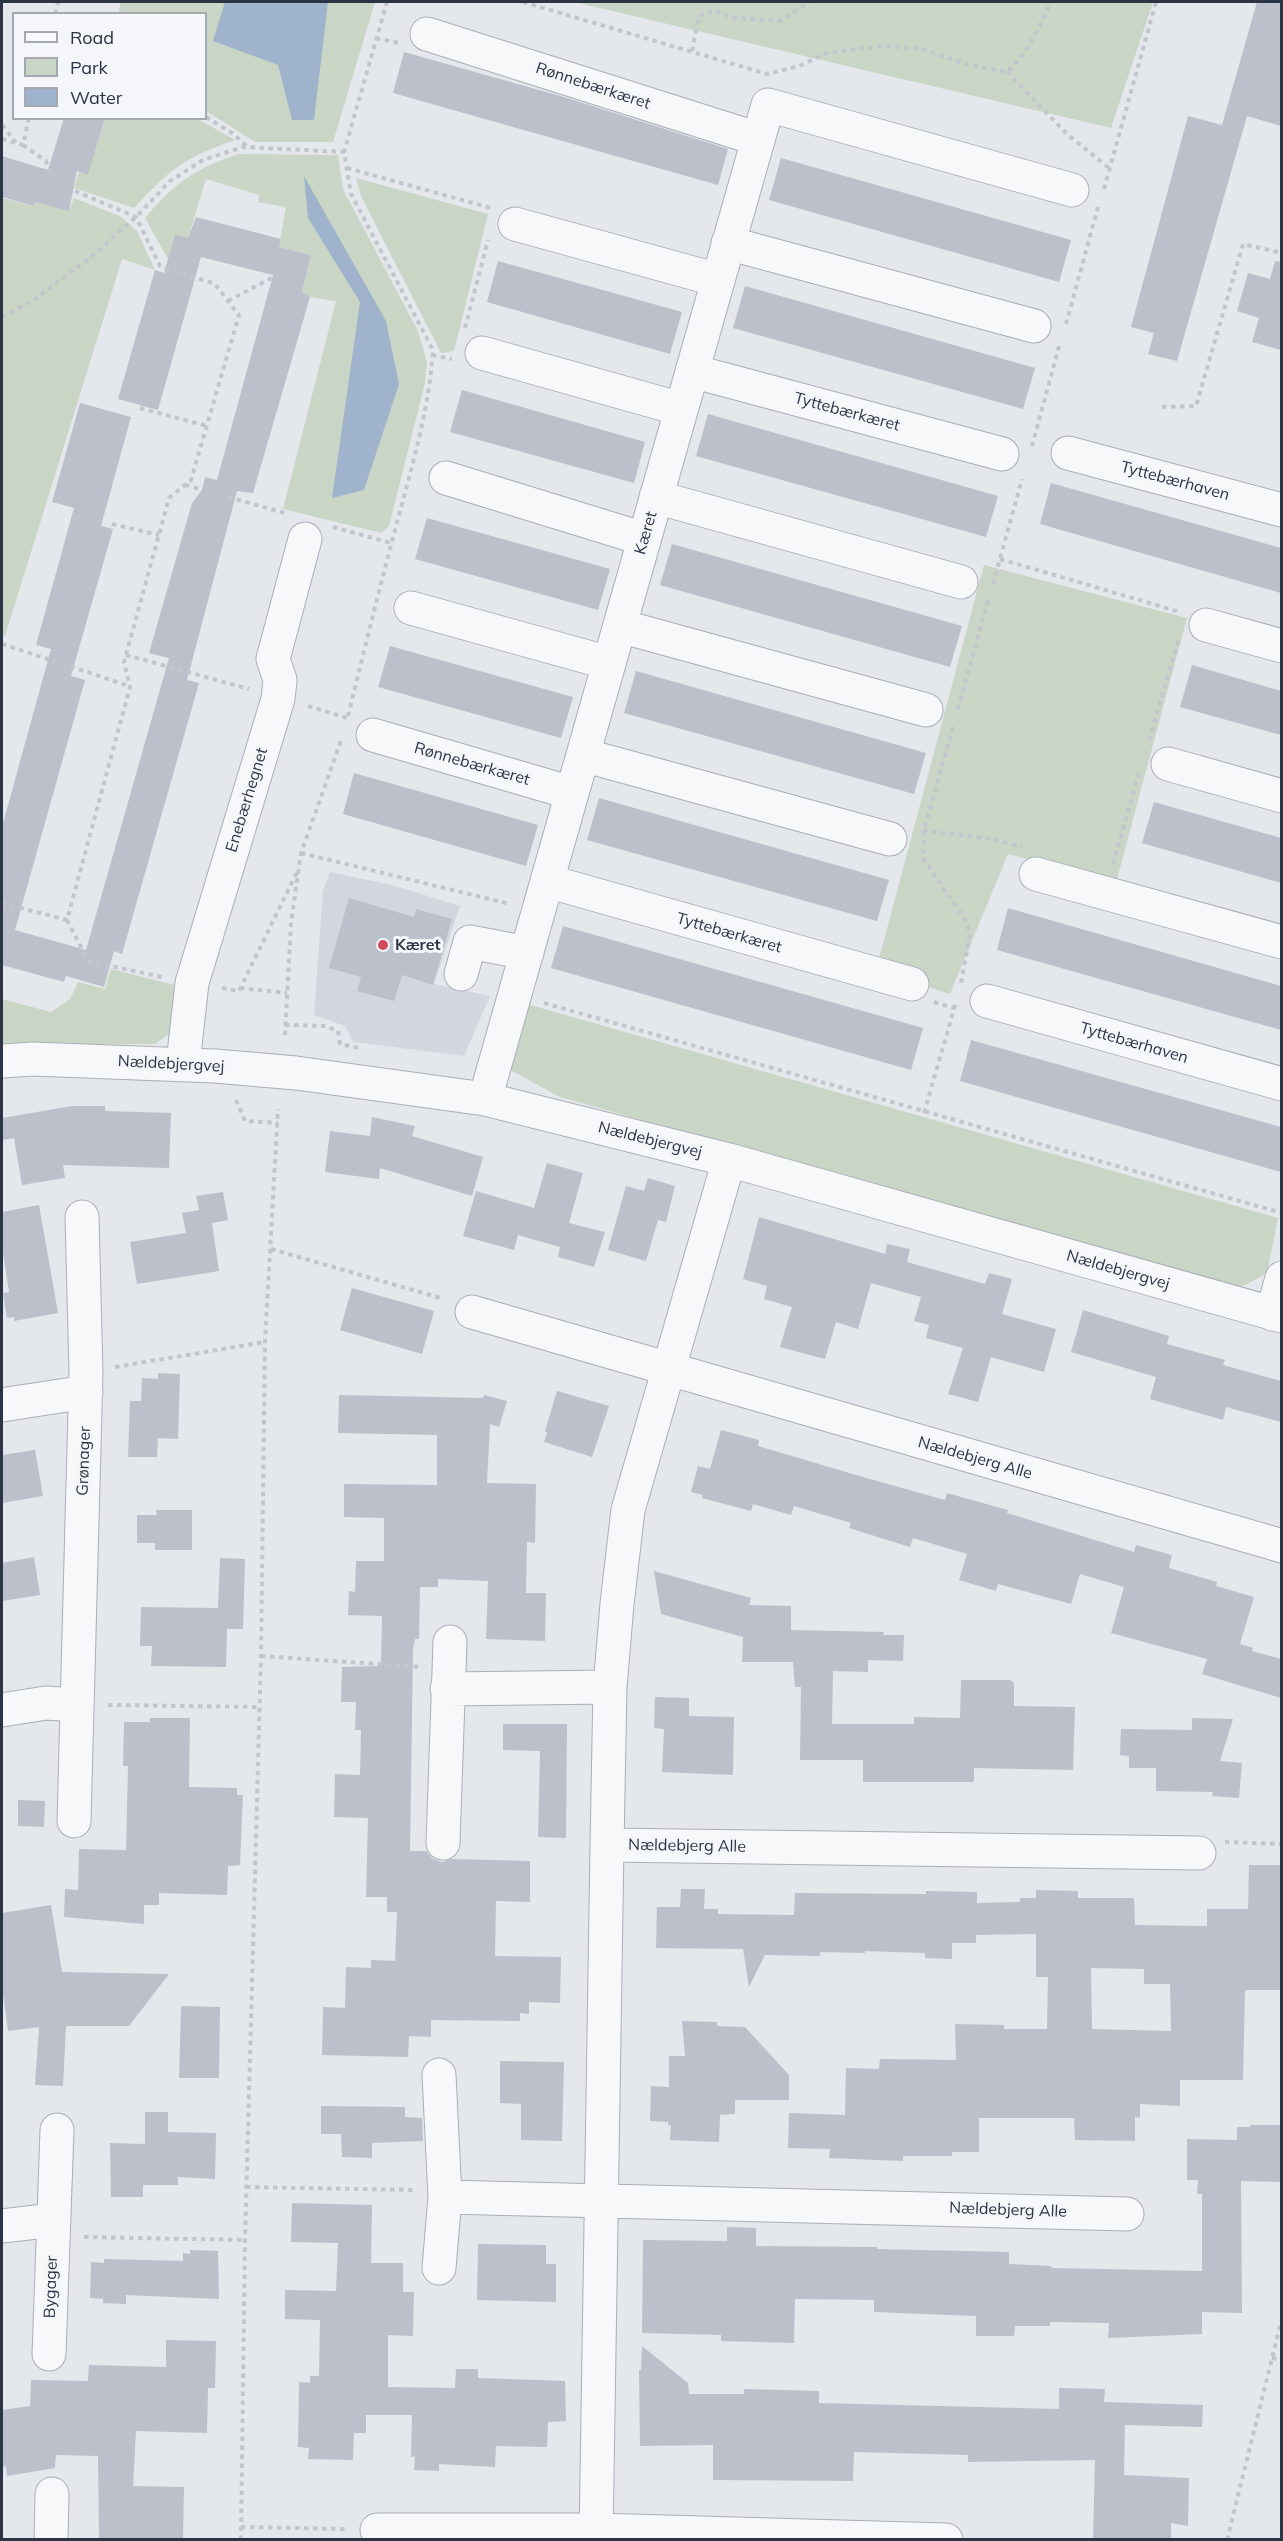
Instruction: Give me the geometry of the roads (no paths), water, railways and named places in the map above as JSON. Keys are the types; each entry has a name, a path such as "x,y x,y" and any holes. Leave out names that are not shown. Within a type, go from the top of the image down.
{"street":[{"name":"Rønnebærkæret","path":"428,34 758,139"},
{"name":"Kæret","path":"485,1099 768,105 1091,196"},
{"path":"501,221 718,280"},
{"path":"728,243 1054,330"},
{"path":"472,346 681,409"},
{"name":"Tyttebærkæret","path":"692,370 1019,460"},
{"name":"Tyttebærhaven","path":"1068,453 1281,510"},
{"path":"446,478 644,539"},
{"path":"656,497 961,582"},
{"name":"Enebærhegnet","path":"199,1064 192,983 278,697 280,680 273,659 304,539"},
{"path":"411,608 609,663"},
{"path":"1191,623 1281,646"},
{"path":"620,626 926,710"},
{"name":"Rønnebærkæret","path":"360,726 572,793"},
{"path":"583,755 890,839"},
{"path":"1152,758 1281,796"},
{"path":"1030,861 1281,942"},
{"name":"Tyttebærkæret","path":"543,896 912,984"},
{"path":"461,974 470,942 527,952"},
{"name":"Tyttebærhaven","path":"968,994 1281,1084"},
{"name":"Nældebjergvej","path":"2,1061 33,1059 199,1064 308,1074 485,1099 729,1160 1276,1315"},
{"name":"Nældebjerg Alle","path":"596,2535 610,1687 628,1510 729,1160"},
{"name":"Grønager","path":"74,1821 86,1382 82,1217"},
{"path":"1276,1315 1281,1278"},
{"name":"Nældebjerg Alle","path":"471,1312 1281,1546"},
{"path":"2,1406 86,1382"},
{"path":"443,1843 448,1666 610,1687"},
{"path":"2,1710 46,1703 77,1705"},
{"name":"Nældebjerg Alle","path":"607,1845 1199,1853"},
{"path":"439,2075 445,2197 439,2268"},
{"name":"Bygager","path":"49,2354 57,2130"},
{"name":"Nældebjerg Alle","path":"445,2197 601,2199 1126,2214"},
{"path":"2,2226 54,2228"},
{"path":"51,2540 52,2494"},
{"path":"377,2530 945,2540"}],"water":[{"path":"225,2 328,2 314,120 292,120 278,65 213,41"},
{"path":"304,176 386,321 399,384 364,490 332,498 360,302 308,218"}],"place":[{"name":"Kæret","path":"383,945"}]}
